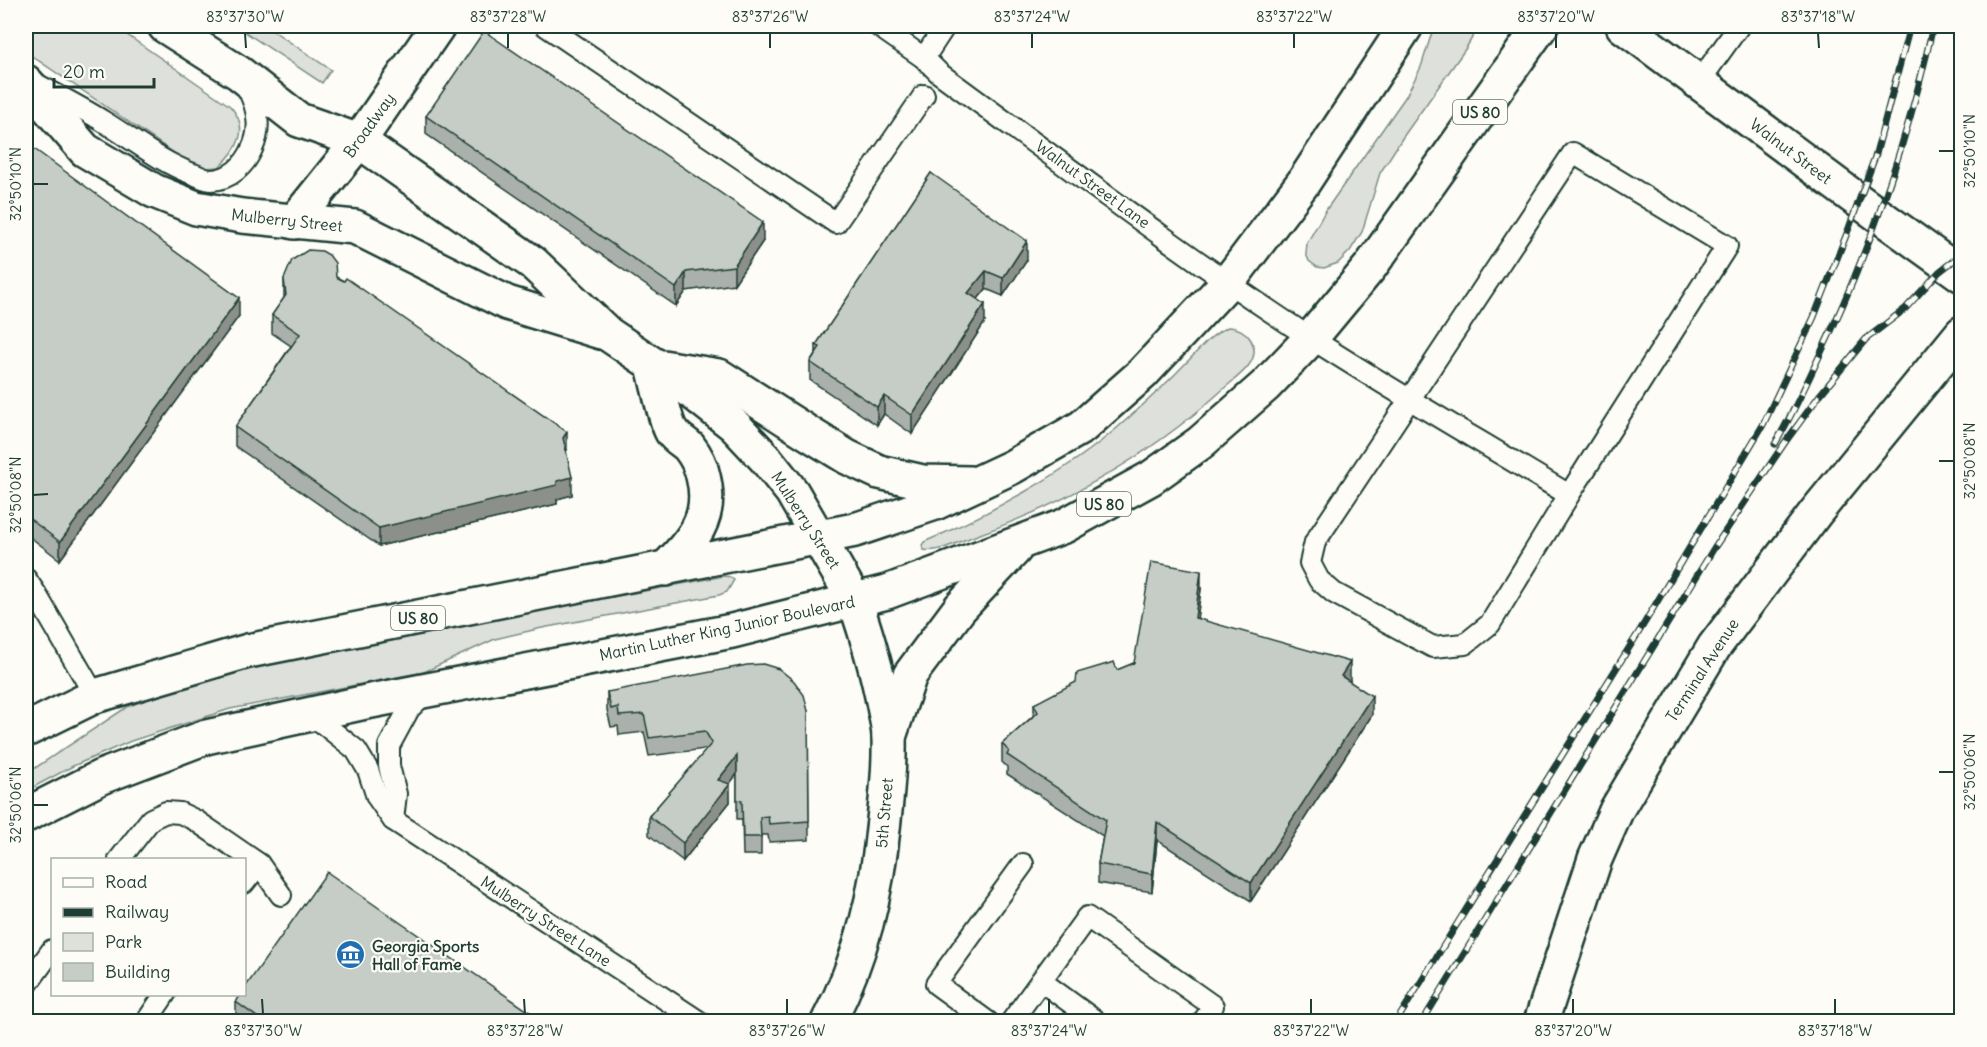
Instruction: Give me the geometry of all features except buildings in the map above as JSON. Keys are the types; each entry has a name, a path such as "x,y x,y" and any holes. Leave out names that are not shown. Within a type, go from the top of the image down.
{"main road":[{"name":"Mulberry Street","path":"165,26 239,73 299,120 359,141 533,263 608,334 682,384 714,409 751,442 792,492 855,601"},
{"name":"Broadway","path":"294,222 359,141 438,26"},
{"name":"US 80","path":"26,730 95,696 248,651 855,530 934,503 1012,467 1082,427 1142,374 1228,282 1303,183 1406,26"},
{"name":"Martin Luther King Junior Boulevard","path":"26,815 101,777 206,737 428,690 732,631 855,601 927,578 1064,526 1151,478 1200,443 1265,386 1311,338 1370,267 1541,26"},
{"name":"Walnut Street","path":"1623,26 1962,275"},
{"name":"Mulberry Street","path":"26,80 85,150 154,191 196,208 242,216 356,227 507,303 608,334"},
{"name":"Terminal Avenue","path":"1541,1022 1595,860 1617,809 1714,647 1816,512 1962,333"},
{"path":"665,569 687,547 701,525 706,509 706,487 700,465 690,448 671,431 653,365 719,376 808,433 879,472 923,482 978,483"},
{"path":"889,736 910,675 960,608 1021,543"},
{"name":"5th Street","path":"828,1022 855,962 871,911 887,793 889,736 877,668 855,601"}],"lane":[{"path":"546,26 836,223 924,95"},
{"name":"Walnut Street Lane","path":"878,26 924,58 939,73 1228,282 1311,338 1569,495"},
{"path":"924,58 945,26"},
{"path":"1699,82 1738,26"},
{"path":"26,80 106,123 161,159 209,180 224,177 238,169 249,157 255,143 258,129 254,98 239,73"},
{"path":"1573,153 1726,246 1490,624 1465,644 1433,646 1334,594 1319,580 1310,563 1315,542 1409,398 1573,153"},
{"path":"26,579 95,696"},
{"path":"393,820 396,794 389,766 389,746 409,709 428,690"},
{"name":"Mulberry Street Lane","path":"311,714 356,750 368,770 377,797 393,820 700,1022"},
{"path":"121,858 151,819 166,812 180,813 195,820 259,864 281,895"},
{"path":"246,880 259,864"},
{"path":"988,1022 936,984 1023,864"},
{"path":"1011,1022 1087,917 1213,1006 1203,1022"},
{"path":"26,986 51,951"},
{"path":"1041,981 1097,1022"},
{"path":"146,1022 164,996"}],"green space":[{"path":"26,26 114,26 230,106 240,122 240,138 237,146 219,167 203,168 186,161 26,52"},
{"path":"236,26 266,26 331,70 322,83"},
{"path":"1434,26 1479,26 1380,173 1362,232 1350,251 1338,263 1324,268 1317,267 1309,261 1306,254 1307,243 1326,210 1406,96 1421,67"},
{"path":"1228,327 1241,330 1250,339 1254,351 1249,365 1192,416 1163,438 1133,459 1071,495 1005,525 948,546 930,551 924,550 922,545 924,542 1025,492 1096,445 1151,397 1210,339"},
{"path":"724,576 734,580 727,592 719,595 542,628 495,639 424,672 230,709 131,741 73,766 26,791 26,774 127,707 173,689 252,665"}],"railway":[{"path":"1396,1022 1642,627 1763,425 1814,317 1849,228 1876,154 1910,26"},
{"path":"1775,444 1798,402 1837,319 1870,237 1912,111 1933,26"},
{"path":"1422,1022 1714,548 1786,441 1819,396 1866,339 1905,309 1939,272 1962,254"}],"place":[{"name":"Georgia Sports Hall of Fame","path":"351,955"}]}
